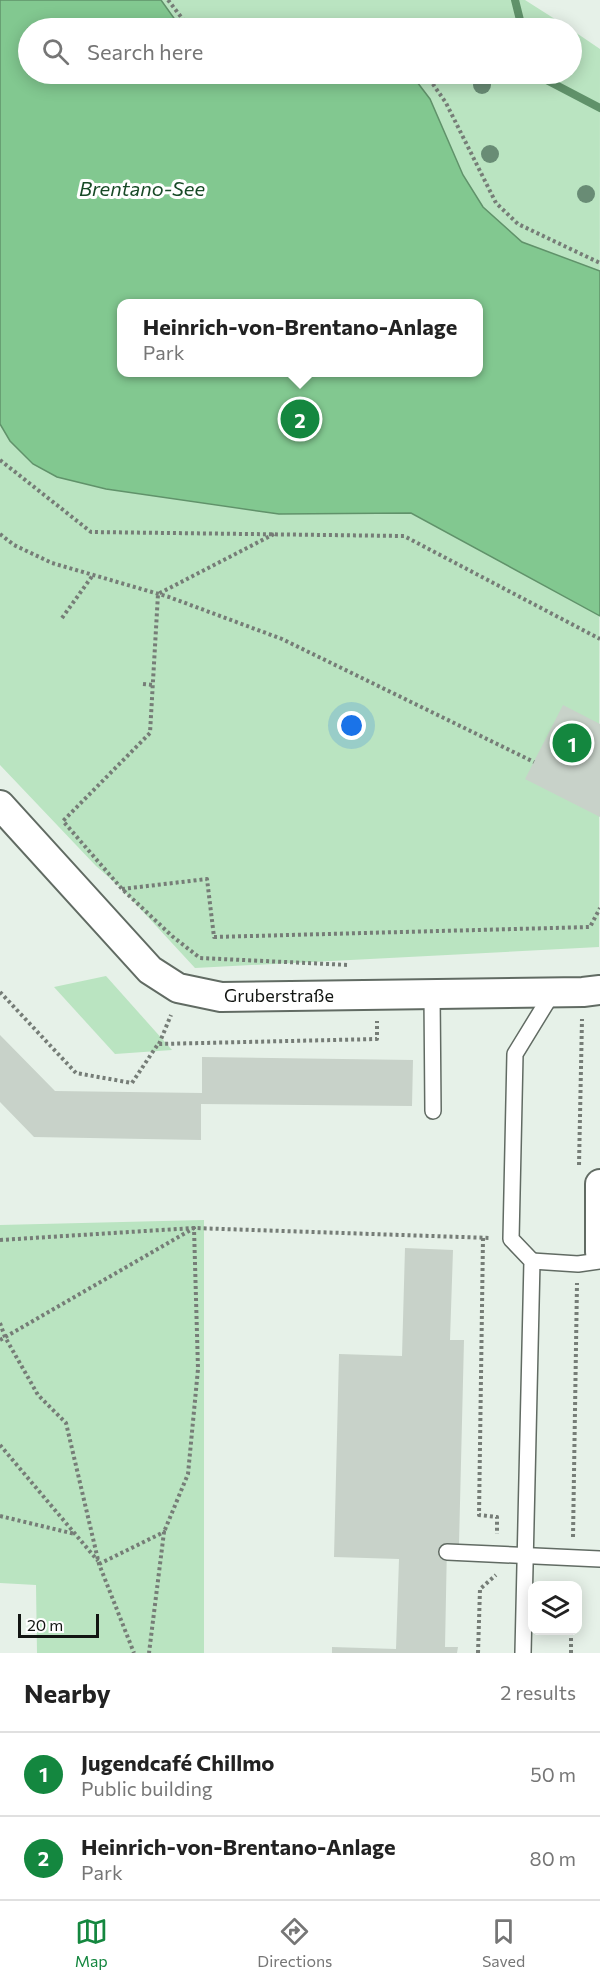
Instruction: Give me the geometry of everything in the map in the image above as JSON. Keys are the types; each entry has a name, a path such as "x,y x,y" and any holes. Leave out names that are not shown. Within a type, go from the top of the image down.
{"street":[{"name":"Gruberstraße","path":"0,805 150,970 178,988 221,997 591,991"},
{"path":"589,1258 590,1180"}],"lane":[{"path":"523,1653 532,1262 511,1239 515,1054 553,992"},
{"path":"432,994 433,1111"},
{"path":"532,1262 589,1258 600,1261"},
{"path":"447,1552 600,1558"}],"path":[{"path":"168,0 182,18"},
{"path":"433,84 446,103 496,202 518,224 600,263"},
{"path":"0,460 91,532 404,536 600,639"},
{"path":"0,534 14,545 52,563 158,594 282,639 534,762"},
{"path":"158,594 274,534"},
{"path":"62,618 93,575"},
{"path":"158,594 150,734 63,821 122,889 172,936 200,958 353,965"},
{"path":"143,684 153,685"},
{"path":"122,889 207,879 214,937 590,927 600,908"},
{"path":"590,1180 591,991"},
{"path":"0,992 76,1073 132,1083 158,1044 173,1008"},
{"path":"158,1044 377,1039 377,1013"},
{"path":"0,1240 194,1228 511,1239"},
{"path":"0,1340 194,1228"},
{"path":"149,1653 164,1532 188,1474 198,1369 194,1228"},
{"path":"478,1653 480,1589 496,1576 497,1554 497,1516 479,1515 483,1238"},
{"path":"572,1557 589,1258"},
{"path":"0,1323 5,1337 38,1395 66,1423 99,1564 134,1653"},
{"path":"0,1445 99,1564"},
{"path":"0,1516 75,1534"},
{"path":"99,1564 164,1532"},
{"path":"571,1635 571,1653"}],"shaded area":[{"path":"0,0 525,0 553,18 18,18 18,84 582,84 582,37 600,49 599,947 195,968 122,889 96,866 0,765"},
{"path":"106,976 172,1050 115,1054 54,987"},
{"path":"204,1220 204,1653 37,1653 36,1585 0,1583 0,1225"}],"water":[{"name":"Brentano-See","path":"0,0 161,0 174,18 18,18 18,84 419,84 430,99 463,175 483,207 522,242 600,271 600,616 411,513 279,514 106,489 57,477 33,464 10,441 0,424"}],"building":[{"path":"563,705 600,724 600,817 525,779"},
{"path":"0,1035 55,1091 202,1093 202,1057 413,1060 412,1106 201,1104 201,1140 34,1137 0,1102"},
{"path":"405,1248 453,1250 450,1340 464,1340 459,1544 447,1544 445,1647 458,1647 457,1653 332,1653 332,1647 396,1649 399,1559 334,1557 339,1354 402,1356"}],"waterway":[{"path":"515,0 520,18"},
{"path":"554,84 600,108"}],"place":[{"name":"Heinrich-von-Brentano-Anlage","path":"300,419"},
{"name":"Jugendcafé Chillmo","path":"572,743"}]}
